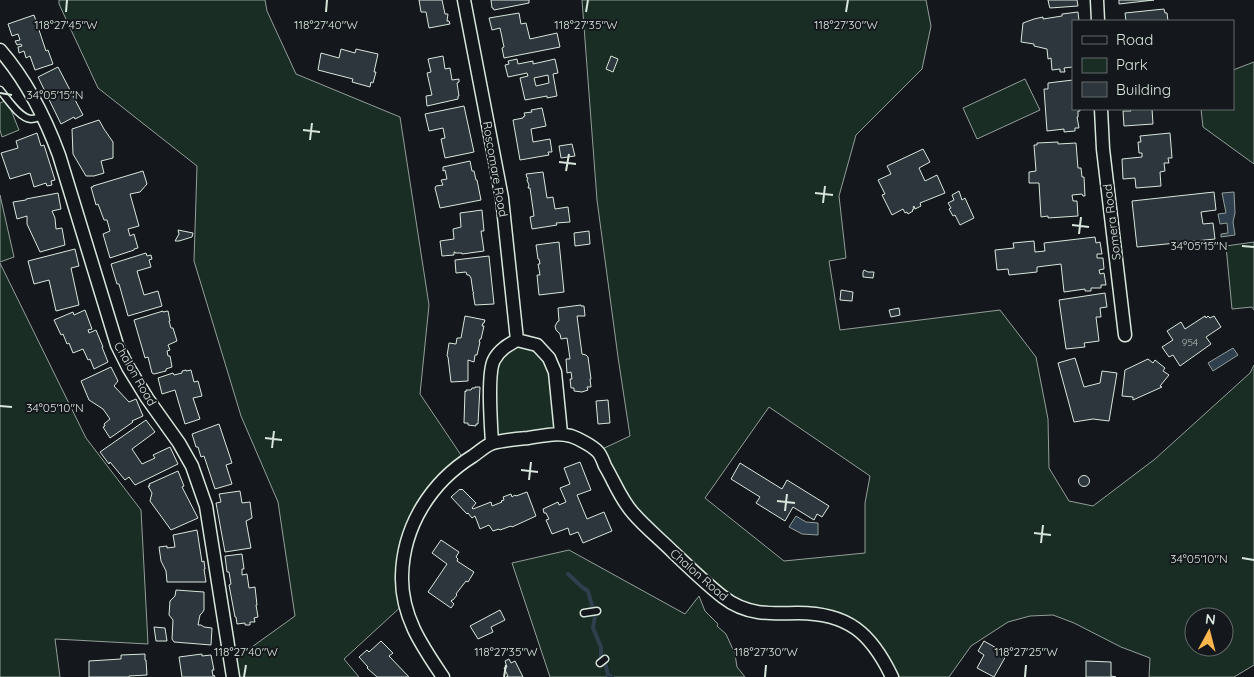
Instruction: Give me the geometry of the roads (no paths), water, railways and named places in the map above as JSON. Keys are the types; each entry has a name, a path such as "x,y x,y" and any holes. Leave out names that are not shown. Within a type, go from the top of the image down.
{"street":[{"name":"Roscomare Road","path":"464,0 502,198 517,340"},
{"path":"1097,0 1098,20"},
{"name":"Chalon Road","path":"0,50 13,65 48,125 117,344 128,367 147,398 179,443 192,466 206,506 233,677"},
{"name":"Somera Road","path":"1101,110 1103,149 1125,335"},
{"path":"443,677 414,630 405,603 402,578 405,547 412,525 425,500 442,480 465,461 492,443 561,433 555,372 549,358 536,345 517,340 502,349 493,361 490,376 492,443"},
{"name":"Chalon Road","path":"561,433 574,437 598,451 619,492 632,512 706,584 722,596 746,610 780,614 818,614 837,618 853,625 876,649 892,677"}],"lane":[{"path":"0,90 24,117 32,119 43,116"},
{"path":"587,612 597,611"}],"water":[{"path":"1234,192 1235,213 1233,222 1235,235 1221,237 1221,234 1228,233 1227,223 1220,224 1218,214 1226,213 1222,193"},
{"path":"1233,348 1238,355 1213,371 1208,363"},
{"path":"796,516 806,522 818,523 818,535 802,534 789,527"}],"waterway":[{"path":"568,574 588,591 595,616 593,628 601,647 601,658 605,663 608,675 612,677"}]}
